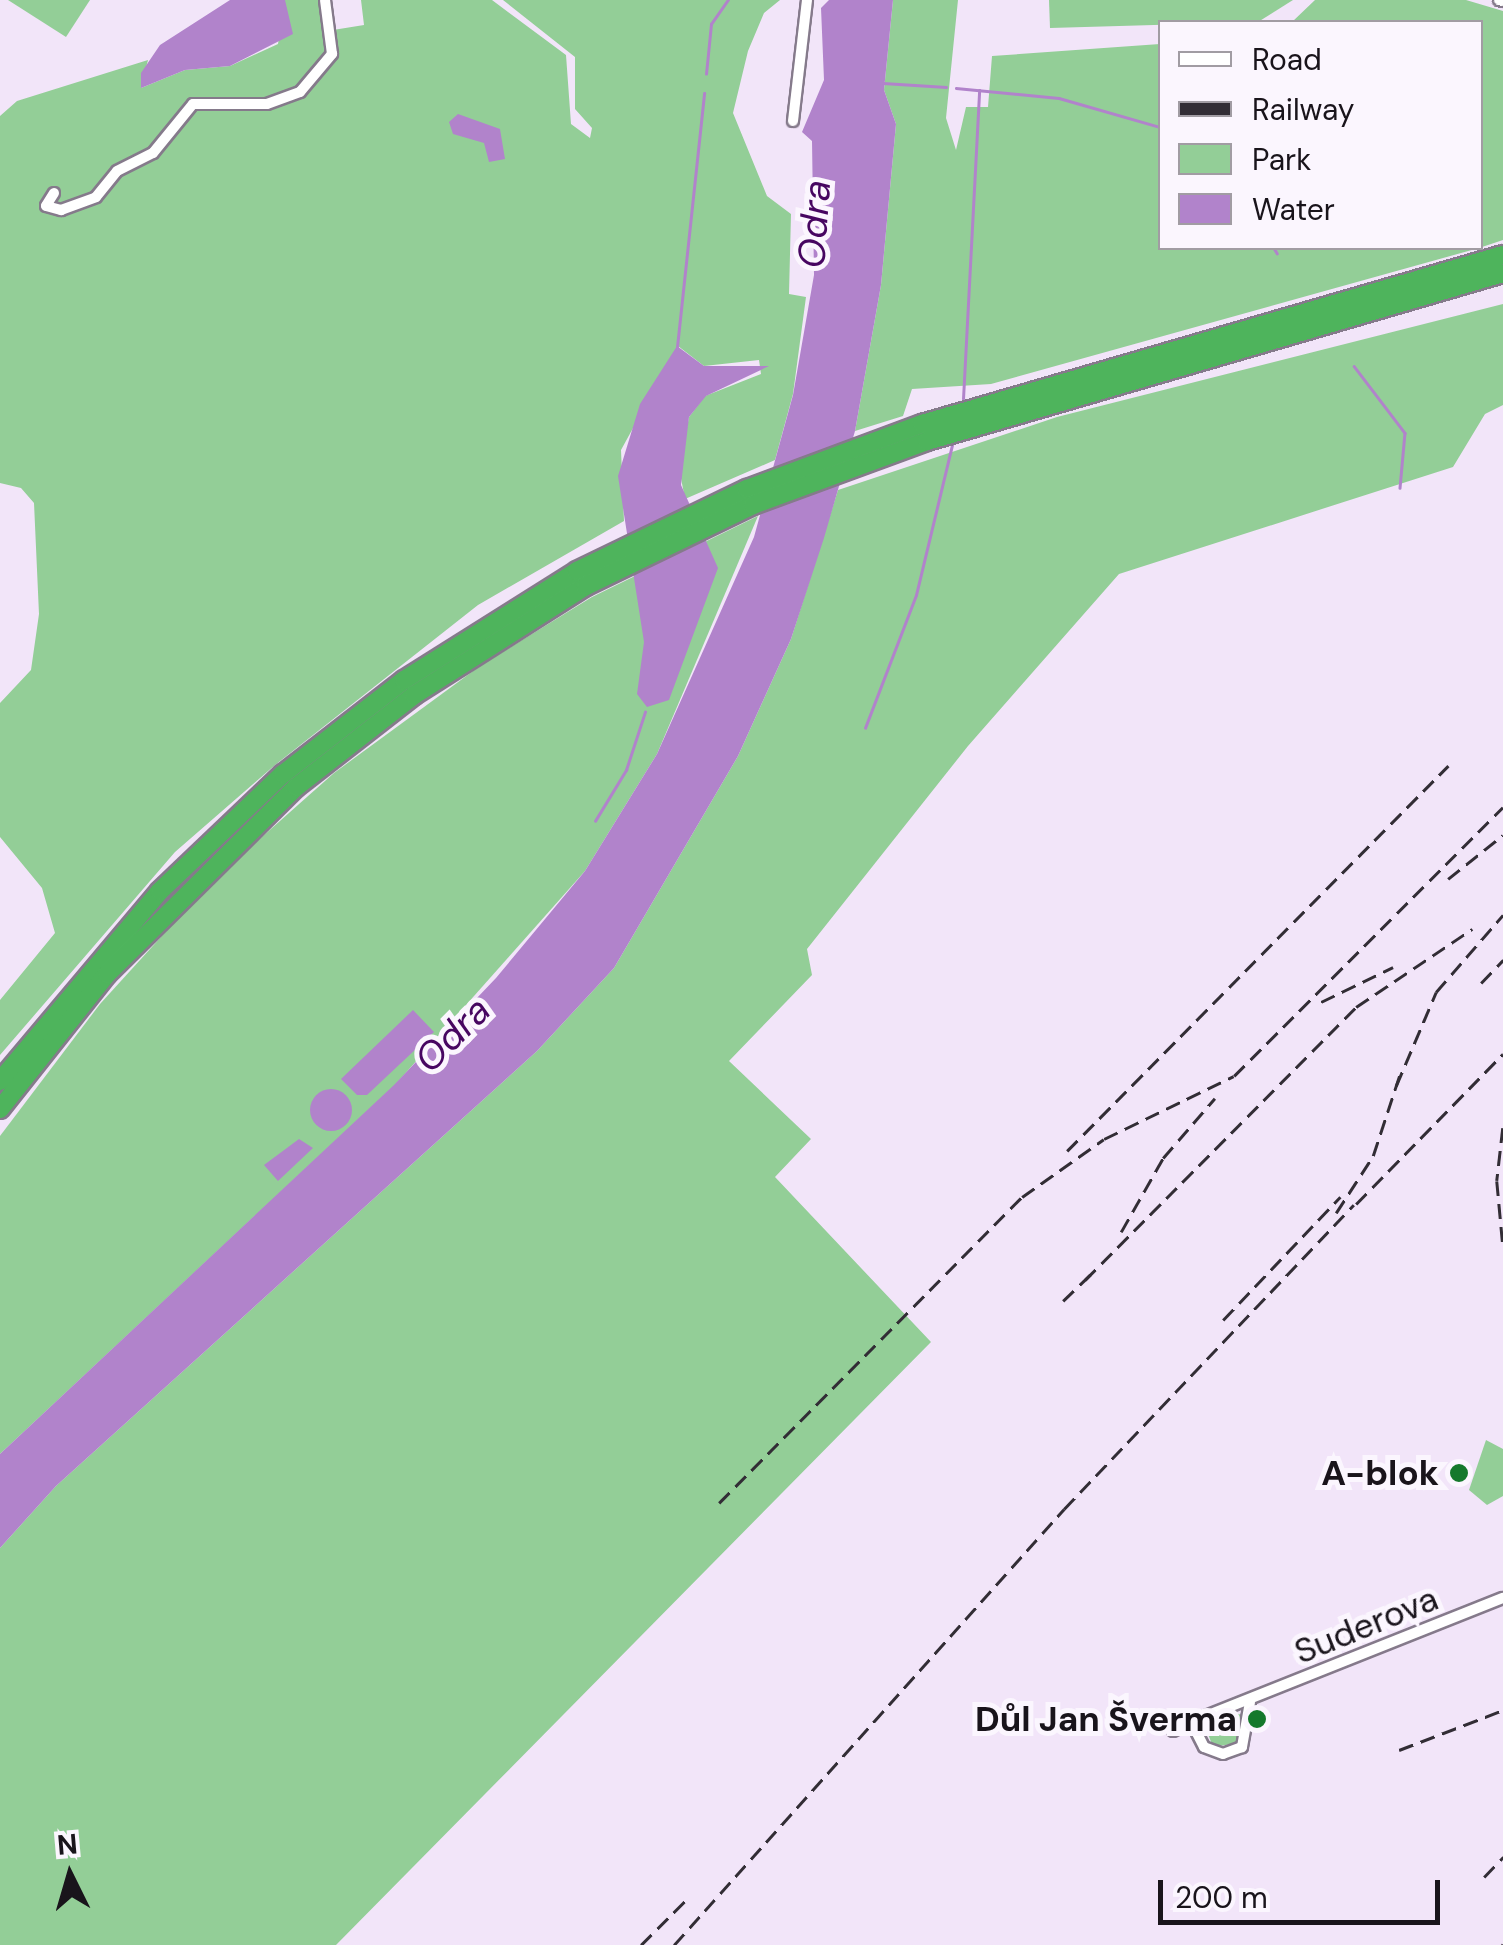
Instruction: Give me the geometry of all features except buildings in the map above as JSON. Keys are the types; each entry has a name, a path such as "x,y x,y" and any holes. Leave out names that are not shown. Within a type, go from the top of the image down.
{"highway":[{"path":"0,1081 148,904 283,774 404,680 581,578 816,462 1116,375 1503,255"},
{"path":"1116,375 1503,274"},
{"path":"0,1109 107,974 296,787 414,694 581,578"}],"street":[{"path":"54,193 46,206 61,210 96,198 118,171 153,153 193,104 267,104 300,92 332,54 325,0"},
{"path":"794,120 807,0"},
{"name":"Suderova","path":"1173,1731 1503,1598"},
{"path":"1191,1722 1204,1748 1231,1753 1247,1738 1250,1702"}],"green space":[{"path":"8,0 90,0 66,37"},
{"path":"285,0 321,0 333,30 364,25 361,0 492,0 566,55 571,124 590,138 592,128 575,109 575,57 503,0 780,0 764,13 748,51 733,113 767,196 791,214 789,294 806,297 793,394 775,460 685,499 679,468 689,417 705,396 761,374 759,360 704,366 678,346 621,450 624,521 478,605 275,765 175,852 0,1055 0,1000 55,933 42,888 0,837 0,703 31,670 39,614 34,503 21,488 0,483 0,116 17,101 148,60 141,88 185,70 230,66 278,44"},
{"path":"893,0 958,0 946,118 956,150 966,107 988,107 992,56 1158,44 1158,250 1472,250 991,384 912,389 903,416 855,431 881,285 896,124 884,90"},
{"path":"1049,0 1293,0 1261,20 1158,20 1158,25 1050,28"},
{"path":"1315,0 1466,0 1503,11 1503,240 1483,247 1483,20 1294,20"},
{"path":"1503,304 1503,405 1485,414 1453,467 1119,574 968,746 807,949 812,975 729,1061 811,1139 775,1177 931,1342 336,1945 0,1945 0,1548 56,1486 537,1051 614,968 738,756 791,639 838,490 1057,417"},
{"path":"758,516 657,754 585,871 395,1085 0,1454 0,1136 100,1004 211,882 334,773 480,666 592,597"},
{"path":"1486,1440 1503,1449 1503,1496 1487,1505 1469,1490"},
{"path":"1234,1713 1243,1715 1238,1743 1213,1747 1205,1726"}],"water":[{"path":"230,0 285,0 293,34 230,66 185,70 141,88 141,73 160,45"},
{"name":"Odra","path":"829,0 893,0 884,90 896,124 881,285 855,431 824,538 791,639 738,756 614,968 537,1051 56,1486 0,1548 0,1454 394,1085 496,978 585,871 657,754 754,537 793,395 814,275 812,141 802,132 824,80 821,8"},
{"path":"458,114 500,129 505,159 489,162 484,143 453,134 449,122"},
{"path":"677,346 704,366 769,366 706,396 689,417 681,485 718,568 669,700 647,707 637,694 644,642 618,476 640,404"},
{"path":"413,1010 434,1032 367,1095 357,1095 341,1079"},
{"path":"331,1089 346,1095 352,1110 346,1125 331,1131 316,1125 310,1110 316,1095"},
{"path":"299,1139 313,1148 278,1181 264,1165"}],"waterway":[{"path":"706,74 711,24 728,0"},
{"path":"883,83 946,87"},
{"path":"956,88 1059,98 1158,126"},
{"path":"963,399 979,90"},
{"path":"677,347 704,93"},
{"path":"1354,366 1405,433 1400,488"},
{"path":"865,728 916,595 952,445"},
{"path":"595,821 626,770 645,712"}],"railway":[{"path":"1067,1151 1448,766"},
{"path":"719,1503 1022,1197 1104,1139 1234,1076 1503,807"},
{"path":"1448,879 1503,835"},
{"path":"1396,1086 1436,992 1503,915"},
{"path":"1085,1280 1356,1007 1472,929"},
{"path":"1481,983 1503,960"},
{"path":"1321,1002 1393,967"},
{"path":"1356,1204 1503,1054"},
{"path":"1336,1213 1373,1156 1400,1074"},
{"path":"1121,1232 1163,1158 1215,1098"},
{"path":"1503,1128 1497,1181 1503,1246"},
{"path":"1223,1320 1340,1197"},
{"path":"674,1945 1064,1509 1354,1205"},
{"path":"1063,1301 1092,1273"},
{"path":"1399,1750 1503,1710"},
{"path":"1484,1877 1503,1857"},
{"path":"641,1945 688,1898"}],"place":[{"name":"A-blok","path":"1459,1473"},
{"name":"Důl Jan Šverma","path":"1257,1719"}]}
